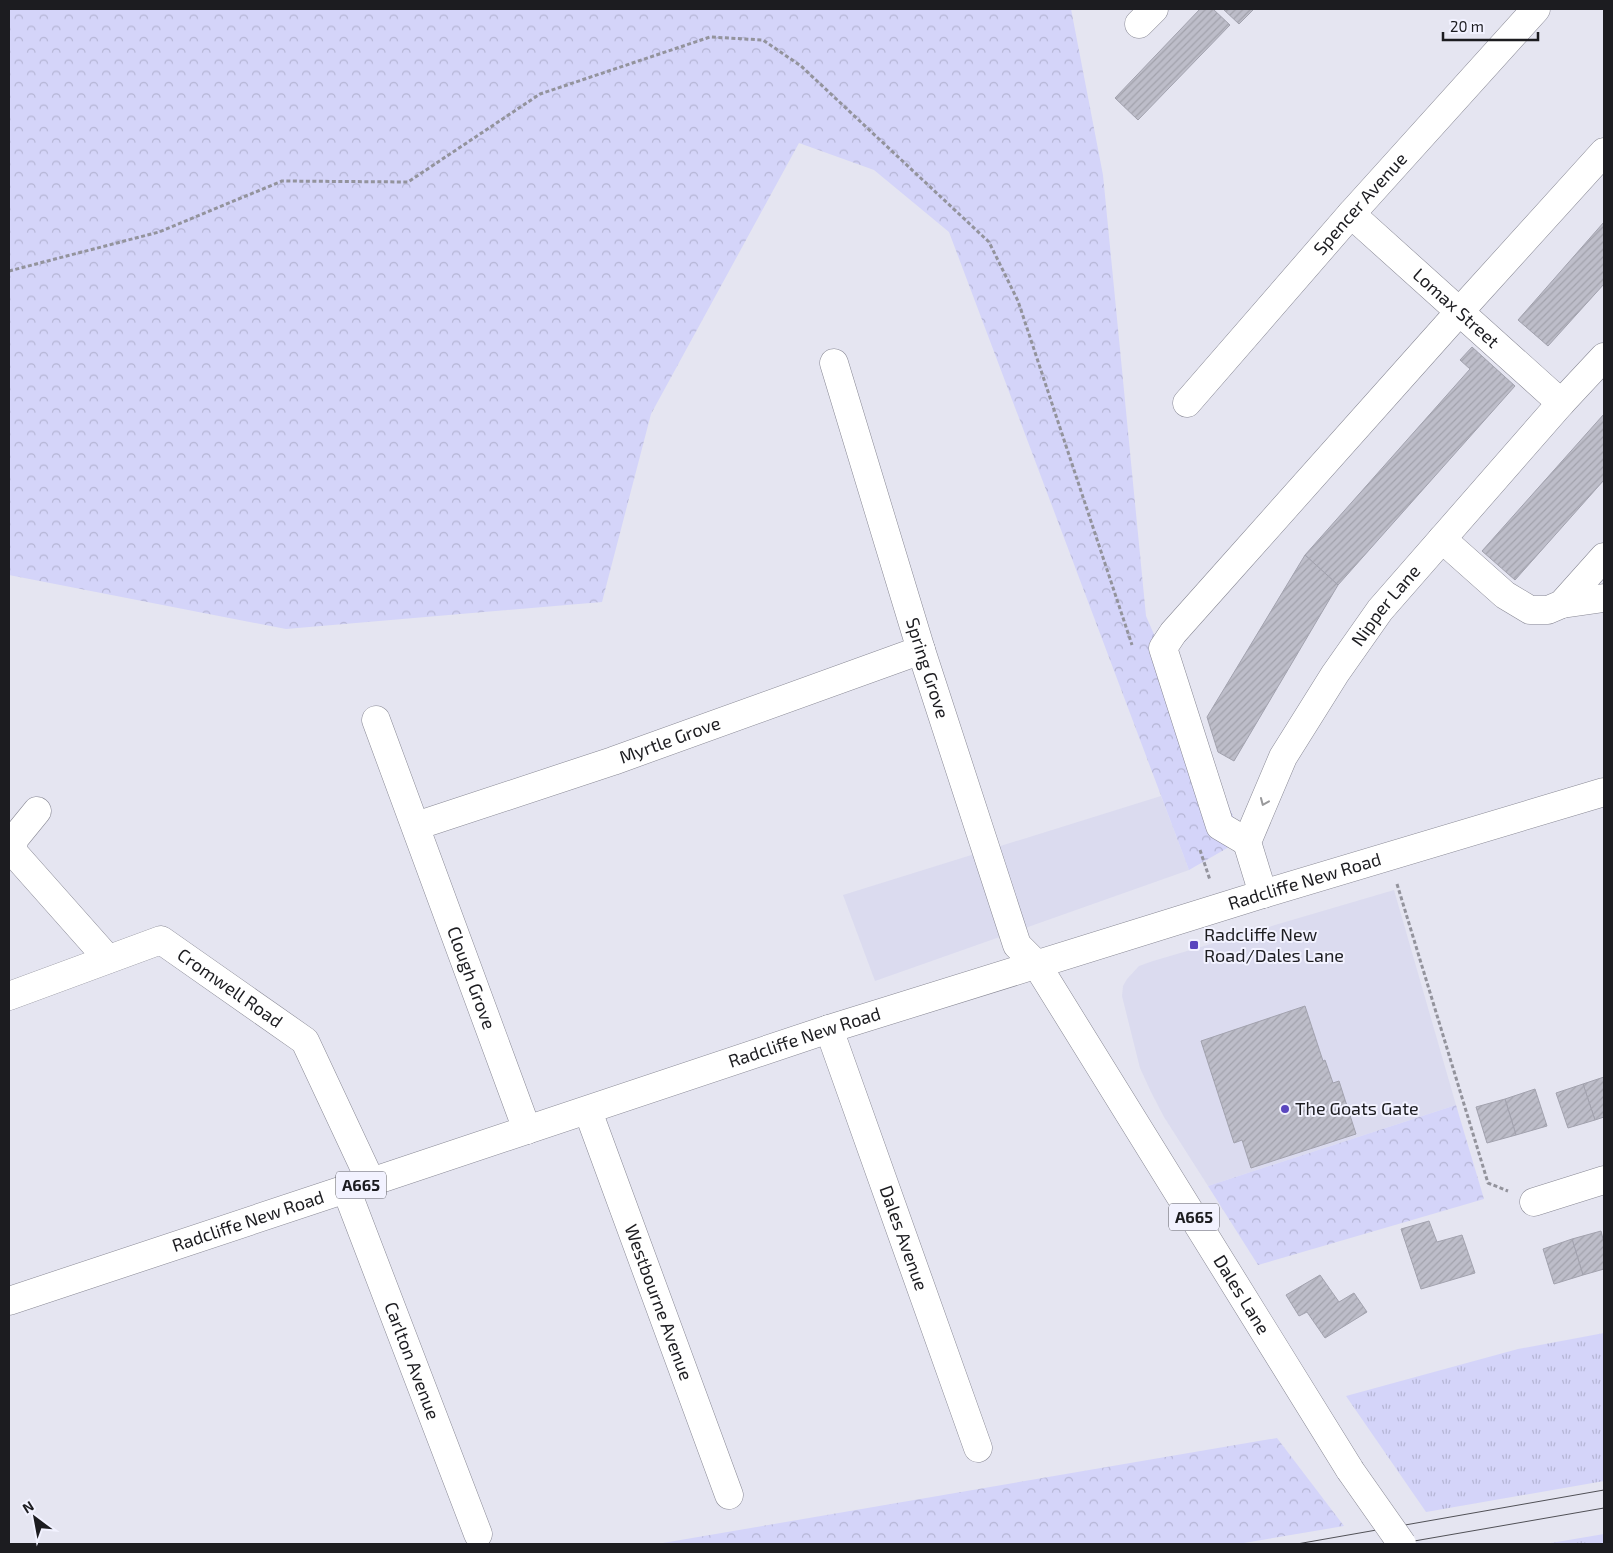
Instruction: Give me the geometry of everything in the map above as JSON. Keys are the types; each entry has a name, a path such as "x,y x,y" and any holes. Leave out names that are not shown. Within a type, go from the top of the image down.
{"street":[{"name":"Spencer Avenue","path":"1188,403 1351,214 1536,9"},
{"path":"1263,894 1247,842 1220,826 1163,648 1173,633 1604,152"},
{"name":"Lomax Street","path":"1351,214 1561,402"},
{"name":"Nipper Lane","path":"1247,842 1283,757 1335,674 1380,610 1561,402 1604,357"},
{"name":"Spring Grove","path":"834,363 920,650 1017,945 1037,965"},
{"path":"1442,539 1505,595 1530,610 1548,610 1562,604 1604,598"},
{"path":"1562,604 1604,557"},
{"name":"Myrtle Grove","path":"416,826 623,757 920,650"},
{"name":"Clough Grove","path":"376,720 527,1130"},
{"name":"Radcliffe New Road","path":"9,1301 588,1111 830,1029 1220,909 1263,894 1604,792"},
{"path":"37,811 15,838 12,847 14,853 108,959"},
{"name":"Cromwell Road","path":"9,996 161,940 304,1041 359,1185"},
{"name":"Dales Lane","path":"1037,965 1350,1470 1402,1544"},
{"name":"Dales Avenue","path":"830,1029 978,1448"},
{"name":"Westbourne Avenue","path":"588,1111 729,1495"},
{"path":"1534,1202 1604,1180"},
{"name":"Carlton Avenue","path":"359,1185 478,1534"}],"path":[{"path":"9,271 159,232 282,181 408,182 540,94 710,37 764,40 801,66 989,242 1018,301 1133,647"},
{"path":"1198,844 1220,909"},
{"path":"1389,857 1488,1183 1534,1202"}],"shaded area":[{"path":"1161,796 1189,870 875,981 843,895"},
{"path":"1394,890 1456,1105 1208,1186 1164,1117 1140,1068 1122,996 1123,986 1127,979 1139,966 1153,961"}],"green space":[{"path":"9,9 1071,9 1103,175 1146,616 1243,839 1189,870 949,232 874,170 799,143 651,414 602,602 286,629 9,575"},
{"path":"1456,1105 1484,1199 1258,1265 1208,1186"},
{"path":"1604,1333 1604,1481 1426,1512 1346,1396 1518,1349"},
{"path":"1277,1438 1344,1526 1238,1544 657,1544"},
{"path":"1604,1534 1604,1544 1545,1544"}],"building":[{"path":"1200,9 1213,9 1230,25 1138,120 1115,98"},
{"path":"1223,9 1254,9 1239,24"},
{"path":"1604,222 1604,284 1548,346 1518,320"},
{"path":"1472,347 1515,386 1338,585 1305,555 1470,369 1460,360"},
{"path":"1604,414 1604,480 1515,580 1482,551"},
{"path":"1305,555 1338,585 1234,761 1218,752 1207,717"},
{"name":"The Goats Gate","path":"1305,1006 1323,1061 1325,1060 1333,1083 1339,1081 1356,1134 1251,1168 1242,1140 1234,1143 1201,1041"},
{"path":"1604,1077 1604,1117 1595,1120 1583,1084"},
{"path":"1583,1084 1595,1120 1568,1128 1556,1093"},
{"path":"1535,1089 1547,1126 1516,1135 1505,1099"},
{"path":"1505,1099 1516,1135 1487,1143 1476,1107"},
{"path":"1429,1221 1437,1242 1462,1235 1475,1273 1421,1289 1401,1229"},
{"path":"1601,1231 1604,1243 1604,1269 1583,1275 1572,1239"},
{"path":"1572,1239 1583,1275 1554,1284 1543,1249"},
{"path":"1320,1275 1339,1302 1354,1293 1367,1312 1325,1338 1307,1312 1299,1316 1286,1295"}],"tram line":[{"path":"1297,1544 1604,1490"},
{"path":"1397,1544 1604,1508"}],"place":[{"name":"Radcliffe New Road/Dales Lane","path":"1194,945"},
{"name":"The Goats Gate","path":"1285,1109"}]}
